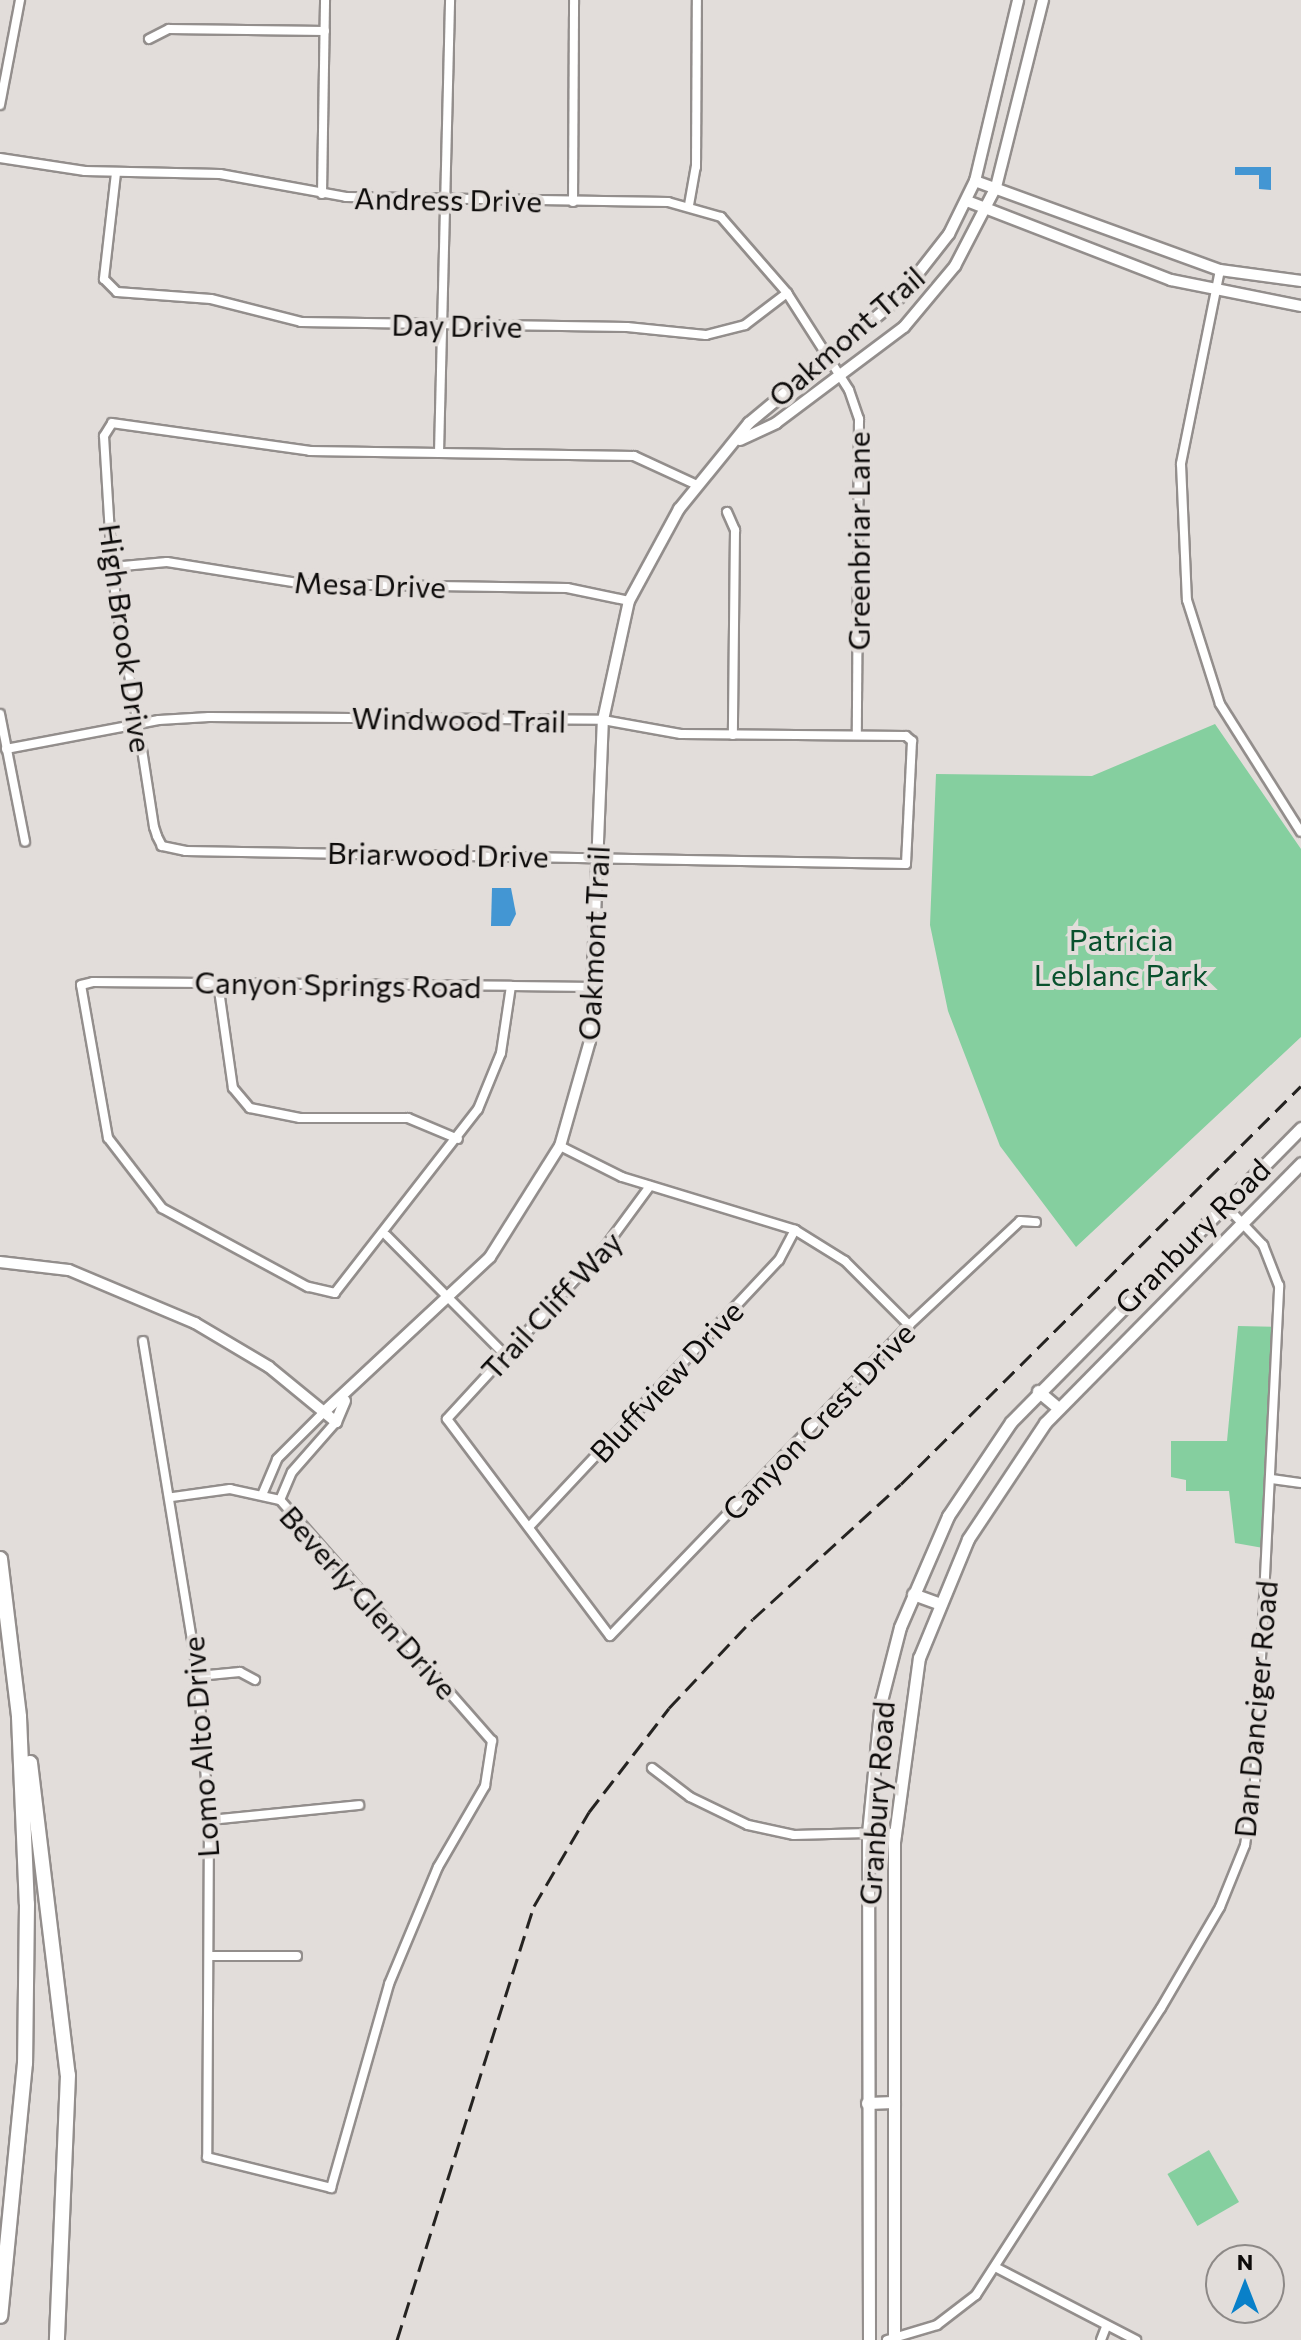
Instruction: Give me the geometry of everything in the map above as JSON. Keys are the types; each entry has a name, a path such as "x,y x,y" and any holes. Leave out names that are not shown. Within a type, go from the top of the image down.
{"highway":[{"path":"0,1559 66,2033 69,2190 57,2340"},
{"path":"0,2316 26,2028 26,1832 14,1669"}],"main road":[{"name":"Granbury Road","path":"869,2340 868,1833 881,1701 913,1594 968,1483 1038,1391 1301,1128"},
{"name":"Granbury Road","path":"894,2340 895,1834 910,1694 938,1603 989,1502 1057,1407 1301,1163"},
{"path":"1038,1391 1057,1407"},
{"path":"913,1594 938,1603"},
{"path":"868,1833 895,1834"},
{"path":"867,2103 894,2102"}],"street":[{"path":"0,105 20,0"},
{"path":"322,194 325,0"},
{"path":"450,0 449,201 440,324 439,453 634,456 697,485"},
{"path":"573,202 574,0"},
{"path":"689,205 697,157 697,0"},
{"name":"Oakmont Trail","path":"262,1495 277,1459 324,1412 345,1401 514,1226 560,1146 581,1086 595,987 603,720 629,601 697,485 740,440 769,403 917,279 967,201 975,181 1018,0"},
{"name":"Oakmont Trail","path":"740,440 840,376 932,297 987,210 996,187 1043,0"},
{"path":"149,39 169,29 325,31"},
{"name":"Andress Drive","path":"0,158 116,173 220,174 322,194 449,201 689,205 736,229 787,293 827,355"},
{"name":"Day Drive","path":"116,173 104,279 117,292 211,299 301,322 719,335 787,293"},
{"path":"975,181 1220,270 1301,281"},
{"path":"967,201 1215,293 1301,306"},
{"path":"1220,270 1181,464 1187,600 1220,704 1301,832"},
{"name":"Greenbriar Lane","path":"827,355 840,376 860,437 857,734"},
{"name":"High Brook Drive","path":"162,846 112,567 107,428 119,420 283,448 439,453"},
{"path":"727,512 735,530 733,735"},
{"name":"Mesa Drive","path":"112,567 167,562 305,584 567,588 629,601"},
{"path":"0,714 25,842"},
{"name":"Windwood Trail","path":"6,749 138,724 209,717 603,720 733,735 857,734 912,741 906,864"},
{"name":"Briarwood Drive","path":"162,846 906,864"},
{"path":"218,983 233,1088 250,1108 300,1118 408,1118 458,1139"},
{"name":"Canyon Springs Road","path":"387,1236 326,1295 192,1227 143,1190 108,1138 81,985 218,983 595,987"},
{"path":"504,1354 387,1236 458,1139 495,1072 511,986"},
{"path":"560,1146 650,1186 795,1230 845,1261 909,1325"},
{"name":"Trail Cliff Way","path":"529,1527 447,1419 606,1246 650,1186"},
{"name":"Dan Danciger Road","path":"887,2340 952,2317 995,2267 1161,2008 1237,1869 1255,1781 1279,1286 1263,1245 1224,1204"},
{"name":"Canyon Crest Drive","path":"529,1527 610,1636 909,1325 1020,1221 1036,1222"},
{"name":"Bluffview Drive","path":"529,1527 779,1260 795,1230"},
{"path":"0,1262 69,1270 129,1292 269,1367 336,1422"},
{"name":"Lomo Alto Drive","path":"143,1341 172,1497 198,1676 209,1820 207,2157"},
{"name":"Oakmont Trail","path":"280,1500 292,1472 336,1422 345,1401"},
{"path":"1272,1479 1301,1483"},
{"name":"Beverly Glen Drive","path":"172,1497 230,1489 280,1500 382,1609 492,1741 493,1754 485,1786 438,1867 389,1984 331,2188 207,2157"},
{"path":"198,1676 240,1672 255,1680"},
{"path":"652,1768 690,1797 748,1825 794,1835 868,1833"},
{"path":"209,1820 359,1805"},
{"path":"209,1956 297,1956"},
{"path":"995,2267 1136,2340"},
{"path":"1101,2340 1106,2327"}],"green space":[{"name":"Patricia Leblanc Park","path":"1215,724 1301,849 1301,1037 1076,1247 1000,1146 948,1011 930,925 936,774 1092,776"},
{"path":"1238,1326 1279,1327 1269,1549 1235,1543 1229,1491 1186,1491 1186,1480 1171,1477 1171,1441 1227,1441"},
{"path":"1209,2150 1239,2202 1197,2226 1167,2174"}],"water":[{"path":"1235,167 1271,167 1271,190 1259,189 1259,175 1235,175"},
{"path":"492,888 511,888 516,914 510,926 491,926"}],"railway":[{"path":"397,2340 534,1906 589,1812 669,1708 753,1619 901,1484 1301,1086"}]}
